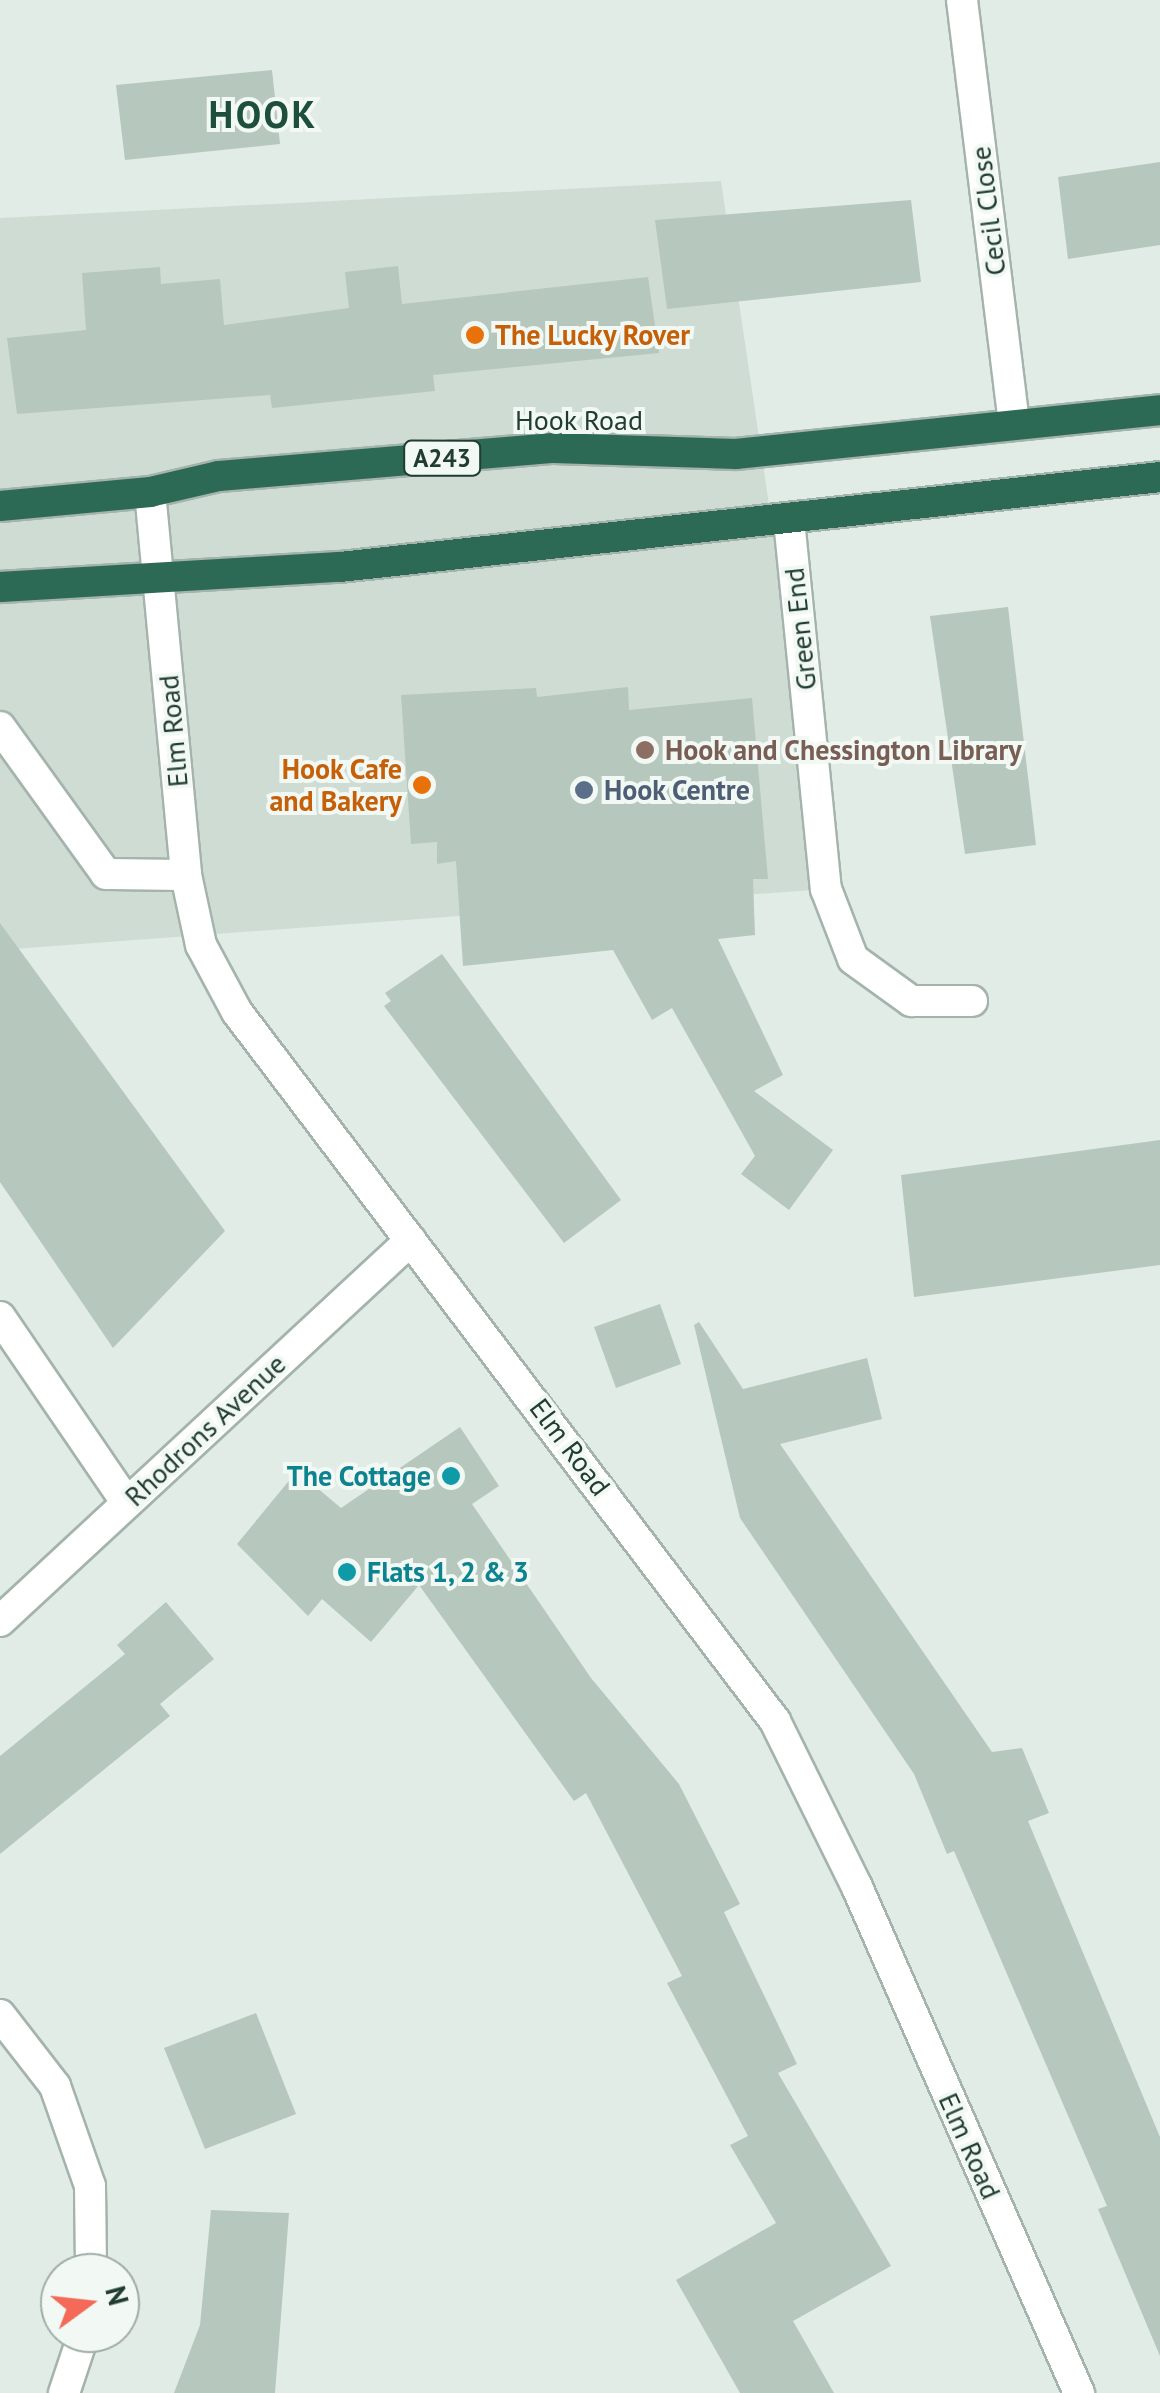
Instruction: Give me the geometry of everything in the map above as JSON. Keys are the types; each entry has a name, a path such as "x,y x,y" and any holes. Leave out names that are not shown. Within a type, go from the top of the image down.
{"highway":[{"name":"Hook Road","path":"0,506 150,492 219,476 554,448 736,454 1014,422 1160,410"},
{"path":"0,587 159,581 789,520 1160,476"}],"street":[{"name":"Cecil Close","path":"962,0 1014,422"},
{"name":"Elm Road","path":"150,492 186,875 201,946 237,1012 775,1721 857,1887 1079,2393"},
{"name":"Green End","path":"789,520 826,889 853,959 911,1002 972,1001"},
{"path":"0,728 106,874 186,875"},
{"name":"Rhodrons Avenue","path":"0,1622 411,1240"},
{"path":"0,1317 127,1503"},
{"path":"0,2016 55,2086 90,2186 91,2253"},
{"path":"64,2393 77,2353"}],"shaded area":[{"path":"721,181 826,889 0,950 0,218"}],"building":[{"path":"272,70 280,144 125,160 116,85"},
{"path":"1160,162 1160,245 1068,259 1058,177"},
{"path":"911,200 921,282 667,309 655,220"},
{"path":"398,266 402,304 648,277 659,353 433,375 435,391 272,408 270,395 17,414 7,338 86,330 82,273 160,267 161,284 220,279 224,325 349,308 345,272"},
{"path":"1008,607 1036,845 965,854 930,616"},
{"name":"Hook Centre","path":"628,687 629,710 752,698 768,879 753,879 755,935 718,939 783,1075 754,1091 833,1150 789,1210 741,1174 755,1156 672,1008 652,1020 613,950 463,966 456,861 437,864 437,842 411,844 401,695 536,688 537,697"},
{"path":"0,923 225,1231 113,1348 0,1182"},
{"path":"442,954 621,1200 564,1243 384,1006 391,1001 385,993"},
{"path":"1160,1140 1160,1265 914,1297 901,1175"},
{"path":"660,1304 681,1364 616,1388 594,1327"},
{"path":"699,1322 743,1389 867,1358 882,1419 780,1444 992,1752 1022,1748 1049,1813 1028,1821 1160,2137 1160,2356 1098,2209 1107,2206 954,1851 947,1854 914,1774 740,1518 694,1325"},
{"path":"460,1427 499,1486 472,1504 591,1678 679,1784 740,1904 724,1912 797,2064 778,2073 891,2266 793,2321 834,2393 740,2393 676,2280 776,2223 730,2145 748,2136 667,1983 682,1976 586,1793 574,1801 419,1585 371,1642 322,1599 308,1616 237,1544 297,1471 341,1508"},
{"path":"166,1602 214,1659 160,1704 170,1716 0,1854 0,1756 125,1654 117,1645"},
{"path":"256,2013 296,2114 205,2149 164,2048"},
{"path":"211,2210 289,2213 275,2393 174,2393 200,2325"}],"place":[{"name":"The Lucky Rover","path":"475,335"},
{"name":"Hook and Chessington Library","path":"645,750"},
{"name":"Hook Cafe and Bakery","path":"422,785"},
{"name":"Hook Centre","path":"584,790"},
{"name":"The Cottage","path":"451,1476"},
{"name":"Flats 1, 2 & 3","path":"347,1572"}],"district":[{"name":"HOOK","path":"263,114"}]}
